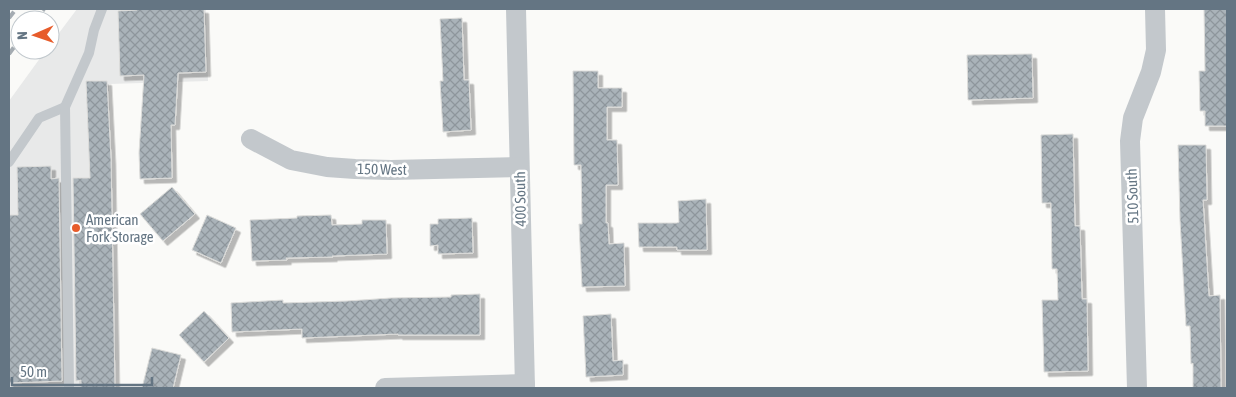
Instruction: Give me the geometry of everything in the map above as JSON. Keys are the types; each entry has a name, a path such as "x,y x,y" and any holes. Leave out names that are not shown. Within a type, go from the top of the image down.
{"street":[{"name":"400 South","path":"516,9 525,386"},
{"name":"510 South","path":"1137,388 1130,141 1133,118 1152,72 1156,50 1155,9"},
{"name":"150 West","path":"251,139 291,160 327,167 391,170 519,167"},
{"path":"385,388 525,386"}],"lane":[{"path":"69,388 65,107 89,53 94,30 102,9"},
{"path":"9,162 39,118 65,107"}],"shaded area":[{"path":"77,9 206,9 208,81 109,84 116,388 9,388 9,101 39,60 60,60 60,32"}],"building":[{"path":"137,9 204,9 206,72 178,73 175,125 171,125 172,178 140,179 139,153 144,75 120,76 118,11"},
{"path":"1204,9 1227,9 1227,126 1205,126 1205,111 1200,111 1199,71 1205,71"},
{"path":"462,18 464,80 469,80 471,130 443,132 440,81 443,81 440,19"},
{"path":"1032,54 1033,98 968,100 967,55"},
{"path":"573,71 598,71 598,88 622,88 622,107 607,107 607,140 617,140 618,185 606,185 606,223 608,223 609,244 624,243 625,286 582,287 579,224 582,224 581,165 574,165"},
{"path":"86,81 107,81 111,159 115,388 81,388 81,380 76,381 73,178 90,178"},
{"path":"1073,134 1075,226 1080,226 1082,299 1087,299 1088,371 1044,372 1042,300 1058,300 1057,269 1052,269 1051,203 1042,203 1041,135"},
{"path":"1178,145 1206,145 1207,200 1203,200 1209,296 1220,295 1221,388 1193,388 1190,326 1186,326"},
{"path":"51,166 51,179 59,178 62,381 9,383 9,215 18,215 17,167"},
{"path":"172,187 195,214 163,241 140,214"},
{"path":"706,199 707,250 677,250 677,247 639,247 638,223 677,223 679,222 678,201"},
{"path":"207,215 236,228 221,263 192,250"},
{"path":"331,215 332,225 362,224 362,220 386,220 387,254 252,261 250,220"},
{"path":"472,218 473,253 438,254 438,245 430,246 430,224 438,224 438,219"},
{"path":"480,294 480,335 398,334 302,338 302,329 232,332 231,303 283,300 283,303 347,301"},
{"path":"204,311 229,338 204,362 179,335"},
{"path":"611,314 613,361 623,360 623,375 586,377 583,316"},
{"path":"152,348 181,355 173,388 142,388"}],"railway":[{"path":"9,18 16,9"}],"place":[{"name":"American Fork Storage","path":"76,228"}]}
